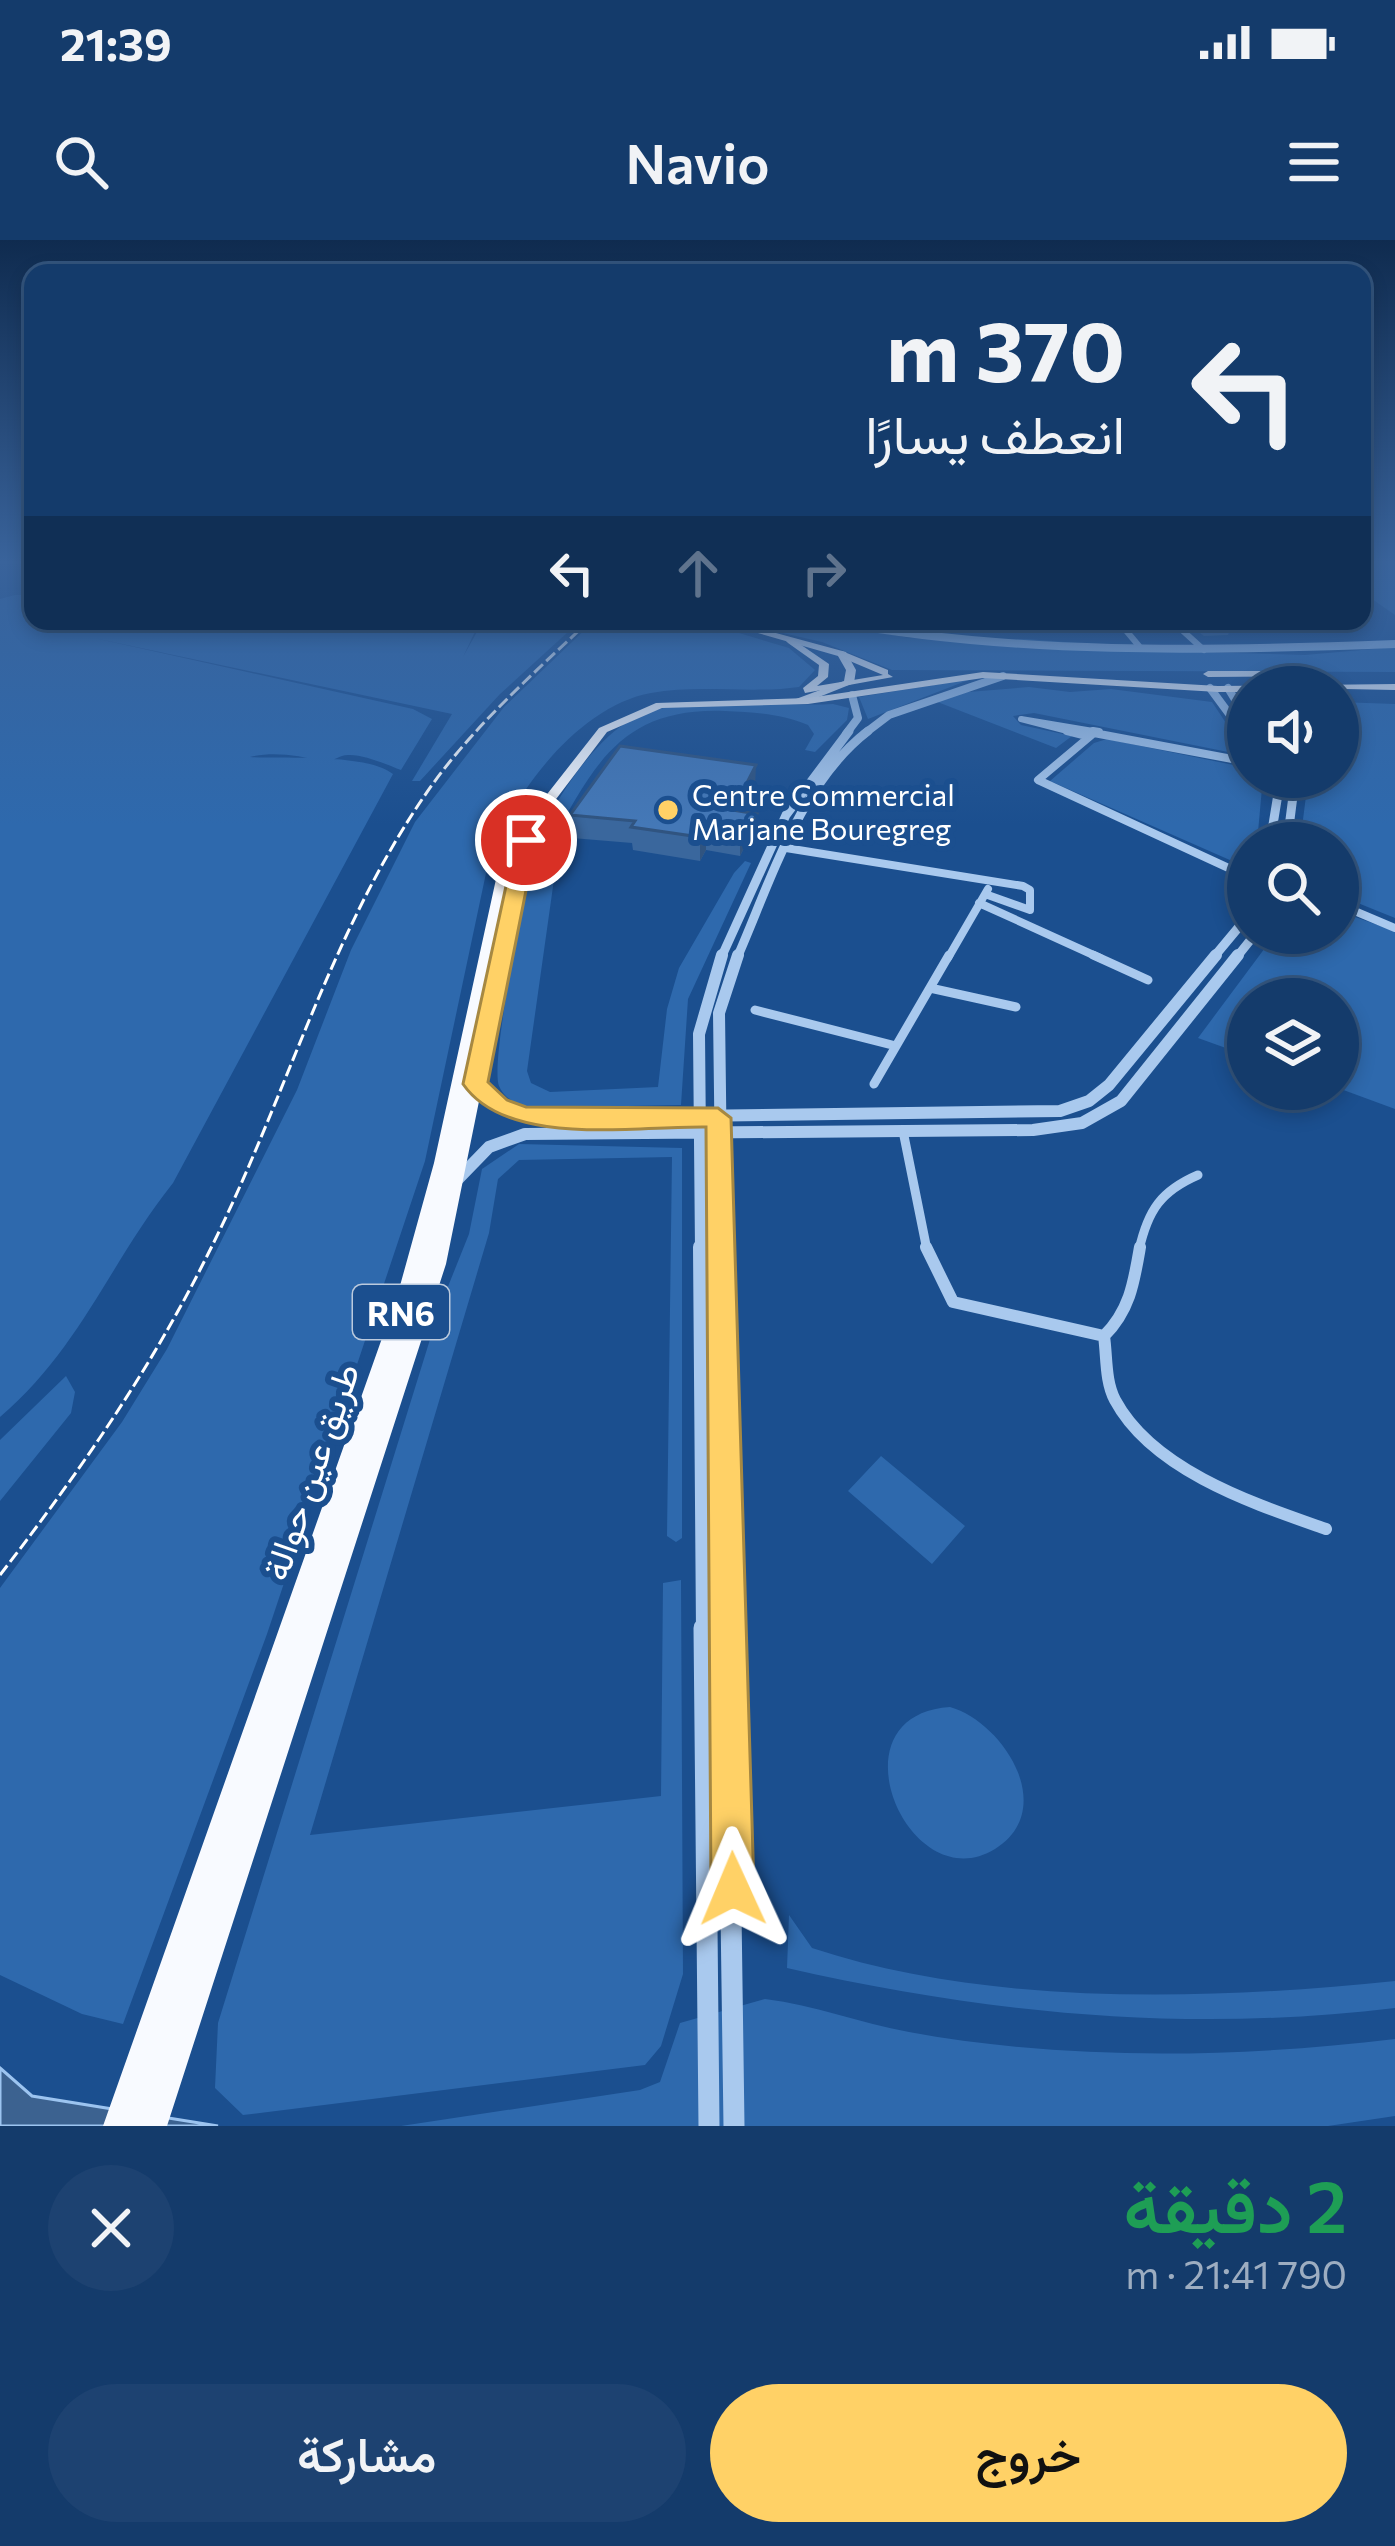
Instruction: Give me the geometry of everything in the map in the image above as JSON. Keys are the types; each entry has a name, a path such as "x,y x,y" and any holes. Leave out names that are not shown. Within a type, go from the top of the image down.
{"highway":[{"path":"797,693 819,681 825,668 805,649"},
{"path":"842,655 871,669 919,674"},
{"path":"846,684 990,669 1227,684"},
{"path":"846,684 894,687 1008,675 1395,682"},
{"path":"1359,682 1395,682"},
{"name":"RN6","path":"797,693 846,684"},
{"name":"RN6","path":"784,702 816,700 846,684"},
{"name":"طريق عين حوالة","path":"180,2000 408,1294 436,1191 513,839 531,805 598,724 640,704 686,696 797,693"},
{"path":"816,700 859,710"},
{"name":"طريق عين حوالة","path":"180,2000 427,1294 457,1180 526,840 547,801 598,736 628,715 660,705 784,702"},
{"name":"RN6","path":"119,2126 180,2000"},
{"name":"RN6","path":"152,2126 180,2000"}],"main road":[{"path":"811,649 824,654 846,684"},
{"path":"821,649 842,655 851,670 846,684"},
{"path":"784,702 846,684"}],"street":[{"path":"709,1125 723,997 819,783 862,731 917,704 1008,675"},
{"path":"1205,681 1227,711"},
{"path":"734,2126 722,1935 709,1125 699,1034 717,964 791,808 855,722 859,710 846,684"},
{"path":"1102,733 1087,736 1021,719 1102,733 1227,758"},
{"path":"1087,736 1039,778 1040,785 1227,868"},
{"path":"786,848 1029,888 1030,910 982,898"},
{"path":"874,1084 992,881"},
{"path":"982,898 1148,980"},
{"path":"1359,913 1395,928"},
{"path":"457,1180 489,1147 520,1135 1060,1112 1100,1094 1227,941"},
{"path":"476,1084 498,1106 523,1117 903,1131 1072,1126 1121,1101 1239,954"},
{"path":"930,988 1016,1007"},
{"path":"754,1010 896,1046"},
{"path":"1155,1029 1174,1037"},
{"path":"1060,1112 1072,1126"},
{"path":"903,1131 927,1250 953,1302 1006,1318 1104,1336 1120,1326 1128,1306 1153,1202 1176,1182 1198,1175"},
{"path":"1104,1336 1114,1399 1135,1427 1234,1497 1326,1529"},
{"path":"709,2126 722,1935"}],"shaded area":[{"path":"0,649 143,649 413,709 432,719 401,770 360,756 334,759 393,774 173,1183 52,1363 0,1417","holes":["250,757 265,757 307,758"]},
{"path":"146,649 467,649 463,657 467,649 549,649 500,694 420,781 412,781 452,714"},
{"path":"565,649 790,649 815,670 799,687 669,690 624,701 574,734 514,807 489,859 425,1161 267,1634 123,2024 82,2014 0,1975 0,1588 122,1422 167,1349 297,1090 351,950 415,822 504,707"},
{"path":"840,649 1154,649 1305,655 1395,649 1395,672 1359,672 1359,666 1227,666 1227,671 892,670"},
{"path":"971,679 868,719 859,697"},
{"path":"1029,687 1070,692 1111,689 1212,702 1227,724 1227,752 1034,713 1013,716 1021,725 1072,736 1056,748 935,701 956,693"},
{"path":"1359,703 1395,704 1395,918 1359,903 1359,822 1303,822 1306,798 1359,798"},
{"path":"833,704 849,708 847,720 815,752 805,750 814,734 798,721 746,712 691,712 638,729 599,764 552,842 559,844 527,1071 531,1083 550,1092 658,1087 667,1009 679,968 734,873 745,861 751,863 688,999 681,1105 528,1108 507,1097 499,1086 500,1039 530,875 551,812 590,756 624,724 671,706"},
{"path":"1107,739 1227,764 1227,798 1261,798 1259,822 1227,822 1227,859 1050,781 1094,743"},
{"path":"1359,918 1395,931 1395,1109 1359,1096 1359,978 1243,978 1260,954 1359,954"},
{"path":"1227,999 1227,1048 1198,1038"},
{"path":"706,1140 711,1140 720,1890"},
{"path":"519,1144 682,1148 682,1538 676,1542 667,1536 672,1157 519,1160 498,1179 489,1233 310,1835 661,1796 663,1583 681,1580 683,1974 661,2046 645,2065 243,2115 215,2088 218,2023 441,1304 469,1234 482,1169"},
{"path":"66,1376 75,1392 71,1413 0,1501 0,1440"},
{"path":"881,1456 965,1526 932,1564 848,1491"},
{"path":"950,1707 970,1716 1004,1748 1023,1790 1022,1812 1014,1832 995,1849 963,1858 935,1850 911,1829 894,1801 888,1769 893,1740 913,1718"},
{"path":"789,1915 812,1948 952,1981 1101,1994 1177,1994 1395,1981 1395,2008 1242,2019 1165,2018 1090,2015 938,1997 787,1968"},
{"path":"765,1999 909,2032 1090,2052 1213,2053 1395,2039 1395,2116 1328,2126 401,2126 640,2090 660,2082 680,2023"},
{"path":"0,2068 32,2096 218,2126 0,2126"}],"building":[{"name":"Centre Commercial Marjane Bouregreg","path":"620,746 756,765 733,810 757,814 751,825 744,824 740,832 706,827 700,837 631,827 635,821 570,815"}],"railway":[{"path":"0,1575 112,1420 186,1297 236,1195 337,955 397,840 467,741 560,649"}],"place":[{"name":"Centre Commercial Marjane Bouregreg","path":"668,810"}],"route":[{"path":"526,840 476,1084 498,1106 523,1117 718,1118 733,1889"}]}
